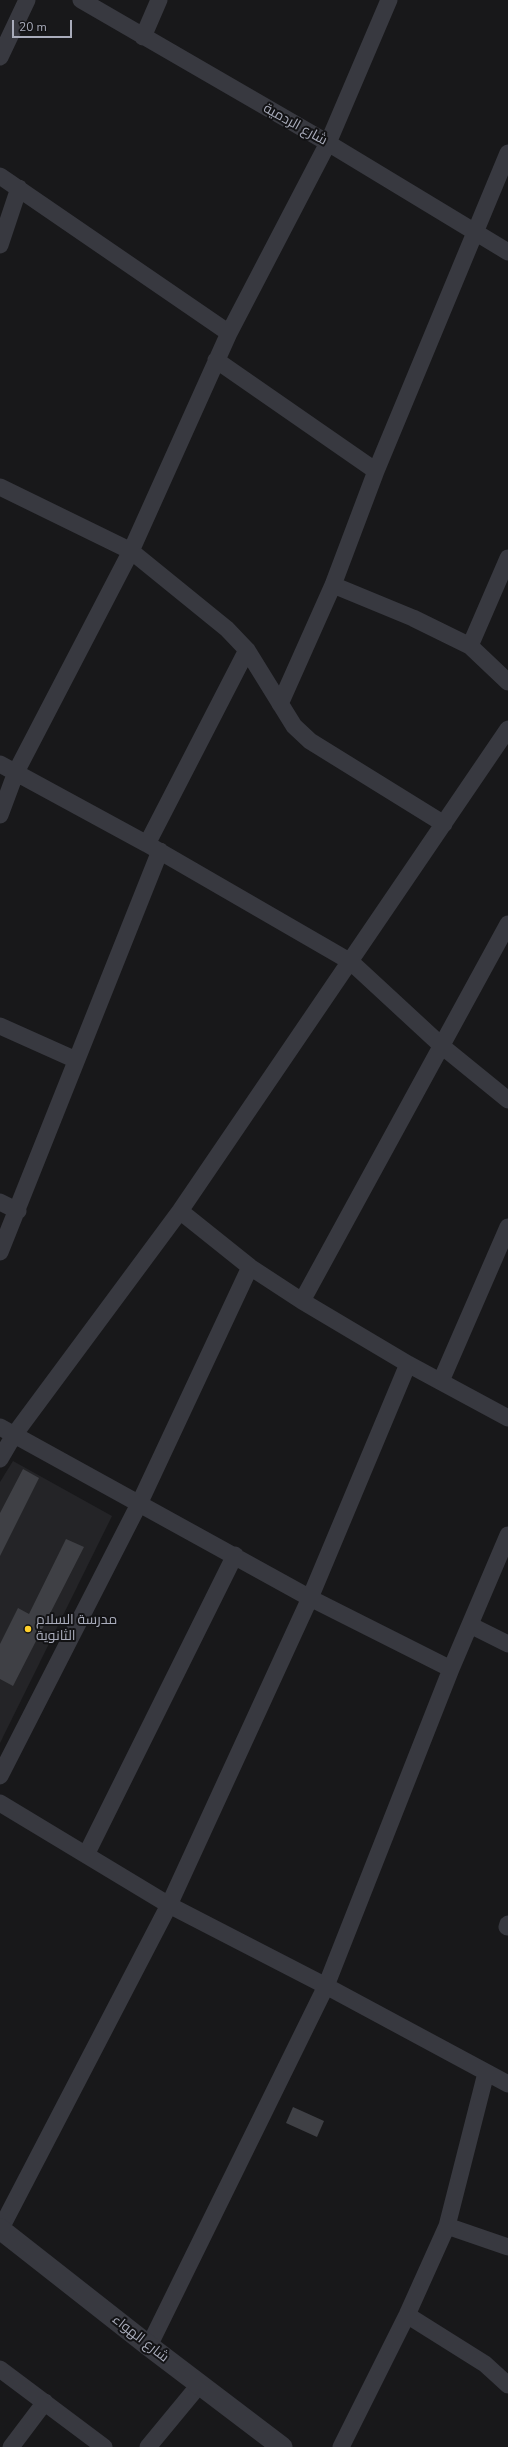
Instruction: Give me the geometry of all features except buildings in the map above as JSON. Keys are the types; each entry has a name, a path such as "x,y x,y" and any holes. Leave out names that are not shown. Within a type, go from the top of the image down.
{"street":[{"path":"0,57 27,0"},
{"name":"شارع الردمية","path":"80,0 328,143 508,252"},
{"path":"143,37 159,0"},
{"path":"0,815 16,772 132,551 229,333 328,143 389,0"},
{"path":"280,704 333,585 376,471 508,153"},
{"path":"0,176 229,333"},
{"path":"0,246 19,188"},
{"path":"216,360 376,471"},
{"path":"0,487 132,551 227,629 247,650 294,726 310,742 444,824"},
{"path":"470,646 508,558"},
{"path":"333,585 413,618 470,646 508,682"},
{"path":"0,1252 18,1211 76,1060 153,848 247,650"},
{"path":"0,1459 7,1431 180,1211 351,962 508,729"},
{"path":"0,764 153,848 351,962 443,1047 508,1100"},
{"path":"302,1301 443,1047 508,924"},
{"path":"0,1026 76,1060"},
{"path":"0,1202 18,1211"},
{"path":"180,1211 250,1267 302,1301 408,1364 508,1418"},
{"path":"442,1381 508,1227"},
{"path":"0,1776 140,1502 250,1267"},
{"path":"0,2230 169,1905 310,1598 408,1364"},
{"path":"7,1431 140,1502 310,1598 451,1669"},
{"path":"149,2346 326,1986 451,1669 508,1535"},
{"path":"86,1855 235,1555"},
{"path":"470,1625 508,1644"},
{"path":"0,1803 169,1905 326,1986 508,2084"},
{"path":"341,2447 407,2315 447,2226 486,2073"},
{"path":"447,2226 508,2247"},
{"name":"شارع الهواء","path":"0,2230 282,2447"},
{"path":"407,2315 485,2364 508,2385"},
{"path":"0,2369 104,2447"},
{"path":"148,2447 200,2384"},
{"path":"11,2447 45,2402"}],"shaded area":[{"name":"مدرسة السلام الثانوية","path":"13,1461 112,1516 0,1743 0,1482"}],"place":[{"name":"مدرسة السلام الثانوية","path":"28,1629"}]}
